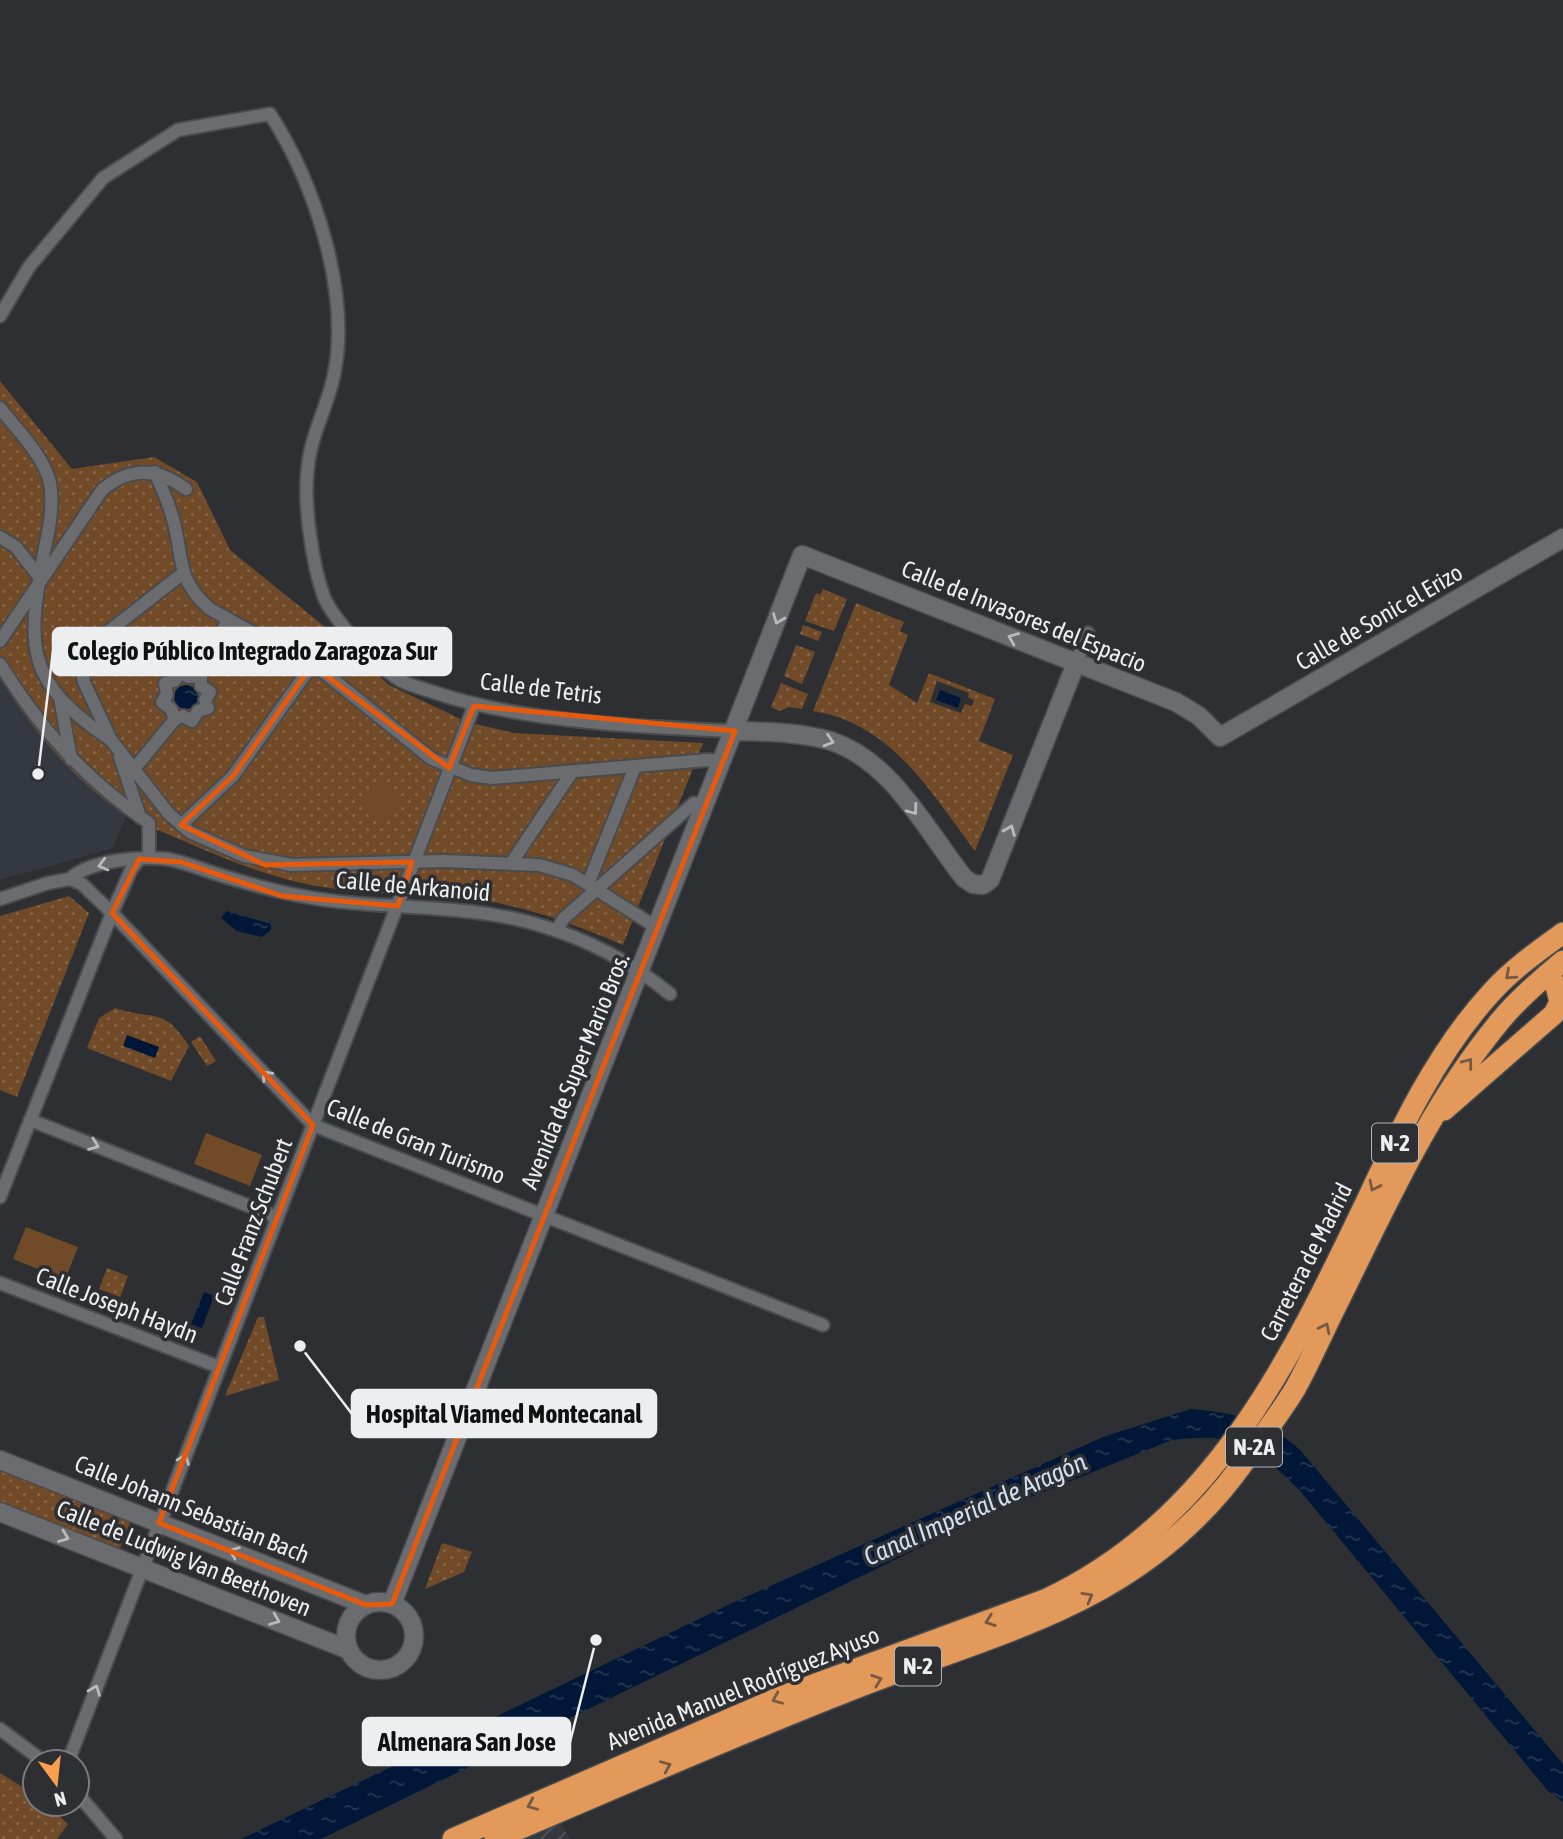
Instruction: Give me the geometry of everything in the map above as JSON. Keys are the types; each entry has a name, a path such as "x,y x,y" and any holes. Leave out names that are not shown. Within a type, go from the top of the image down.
{"highway":[{"name":"Carretera de Madrid","path":"1191,1494 1219,1463 1272,1386 1395,1141 1452,1044 1490,993 1563,933"},
{"name":"Carretera de Madrid","path":"1295,1389 1406,1163 1431,1119 1502,1019 1555,967"},
{"path":"1431,1119 1454,1103 1508,1052 1554,1014 1560,1002 1555,967"},
{"name":"N-2A","path":"1211,1504 1240,1468 1295,1389"},
{"name":"Avenida Manuel Rodríguez Ayuso","path":"453,1839 783,1696 1047,1599 1083,1582 1112,1562 1191,1494"},
{"name":"Avenida Manuel Rodríguez Ayuso","path":"495,1839 848,1691 1020,1630 1070,1608 1117,1580 1164,1546 1211,1504"}],"street":[{"name":"Calle de Tetris","path":"0,316 29,267 103,178 178,130 270,114 290,145 305,178 320,220 332,270 337,327 335,373 308,466 309,510 325,598 351,635 399,680 474,706 526,714 814,737 841,745 863,757 889,779 964,878 977,886 990,880 1076,663"},
{"path":"0,408 39,460 49,480 50,522 40,579 34,647 40,671 60,698 114,745 181,825 244,856 266,862 340,865 512,862 557,869 649,922"},
{"path":"155,472 174,520 182,574 196,597 228,619 312,665 367,704 432,759 449,768 492,778 724,761"},
{"path":"0,641 102,490 126,475 155,472 186,489"},
{"path":"0,537 16,547 40,579"},
{"name":"Calle de Sonic el Erizo","path":"1220,737 1563,538"},
{"name":"Calle de Invasores del Espacio","path":"802,555 1176,702 1199,716 1220,737"},
{"name":"Avenida de Super Mario Bros.","path":"392,1604 724,761 802,555"},
{"path":"140,817 114,745 84,682 82,659 86,649 182,574"},
{"path":"134,769 175,719 183,716 192,721 198,711 208,708 205,700 211,692 201,686 201,676 228,619"},
{"path":"1076,663 1088,633"},
{"path":"0,664 30,710 71,759 105,792 149,823 144,859 131,870 112,913 0,1197"},
{"path":"181,825 233,776 312,665"},
{"path":"175,719 171,709 162,702 167,695 165,683 174,681 181,672 188,677 201,676"},
{"path":"60,698 71,759"},
{"name":"Calle Franz Schubert","path":"69,1748 142,1567 474,706"},
{"path":"592,887 635,766"},
{"path":"512,862 572,772"},
{"path":"557,931 562,919 592,887 694,803"},
{"name":"Calle de Arkanoid","path":"0,899 129,859 181,862 302,896 479,912 557,931 612,954 641,971 670,994"},
{"name":"Calle de Gran Turismo","path":"70,879 86,888 112,913 313,1125 823,1325"},
{"path":"30,1120 277,1217"},
{"name":"Calle Joseph Haydn","path":"0,1283 219,1367"},
{"name":"Calle Johann Sebastian Bach","path":"0,1460 366,1605"},
{"name":"Calle de Ludwig Van Beethoven","path":"0,1512 349,1650"},
{"path":"378,1602 392,1604 406,1615 412,1627 413,1642 406,1657 391,1668 376,1669 359,1663 349,1650 346,1635 348,1624 354,1614 366,1605 378,1602"},
{"path":"0,1729 27,1748"},
{"path":"91,1810 116,1839"}],"highlighted area":[{"path":"312,665 449,768 474,706 735,731 392,1604 366,1605 159,1523 313,1125 112,913 139,859 181,862 282,896 398,906 412,862 265,865 181,825 233,776"}],"shaded area":[{"path":"0,381 72,469 154,457 197,482 230,550 335,635 389,685 467,722 514,733 703,743 623,945 554,918 500,903 343,890 284,879 135,821 88,786 40,735 0,677"},
{"path":"823,589 847,599 834,631 805,621 816,593 820,595"},
{"path":"856,603 904,622 900,631 908,635 889,685 917,703 929,673 995,699 979,741 1013,755 975,851 925,784 888,745 841,718 813,711","holes":["937,681 969,693 968,697 974,700 972,706 965,704 961,713 930,702"]},
{"path":"803,625 822,632 818,641 800,634"},
{"path":"796,645 815,652 802,684 784,676"},
{"path":"0,677 26,717 62,760 126,816 113,848 0,880"},
{"path":"781,683 808,694 802,709 789,707 779,711 771,707"},
{"path":"380,786 392,791 397,803 392,815 380,820 368,815 363,803 368,791"},
{"path":"69,896 89,913 17,1097 0,1090 0,916"},
{"path":"115,1008 165,1020 180,1033 189,1046 171,1081 87,1048 99,1018"},
{"path":"200,1036 216,1061 207,1066 191,1042"},
{"path":"206,1133 262,1155 250,1186 194,1164"},
{"path":"26,1227 78,1247 65,1280 13,1259"},
{"path":"107,1268 128,1276 120,1297 99,1289"},
{"path":"258,1317 264,1317 279,1380 225,1396"},
{"path":"0,1466 132,1518 118,1553 0,1507"},
{"path":"442,1543 472,1552 464,1572 425,1589"},
{"path":"0,1773 21,1786 21,1818 61,1818 68,1824 57,1839 0,1839"},
{"path":"559,1821 570,1839 516,1839"}],"water":[{"path":"186,685 197,692 198,697 191,708 186,709 175,702 174,697 181,686"},
{"path":"940,690 961,698 958,708 936,700"},
{"path":"226,911 271,924 271,930 262,937 237,931 221,918"},
{"path":"127,1035 159,1047 155,1058 123,1046"},
{"path":"204,1292 214,1296 202,1328 191,1324"},
{"name":"Canal Imperial de Aragón","path":"1191,1409 1236,1416 1264,1425 1301,1451 1563,1764 1563,1802 1548,1791 1286,1477 1242,1446 1210,1438 1191,1438 1169,1441 987,1515 321,1839 241,1839 730,1604 1103,1437"}],"place":[{"name":"Colegio Público Integrado Zaragoza Sur","path":"38,774"},
{"name":"Hospital Viamed Montecanal","path":"300,1346"},
{"name":"Almenara San Jose","path":"596,1640"}]}
